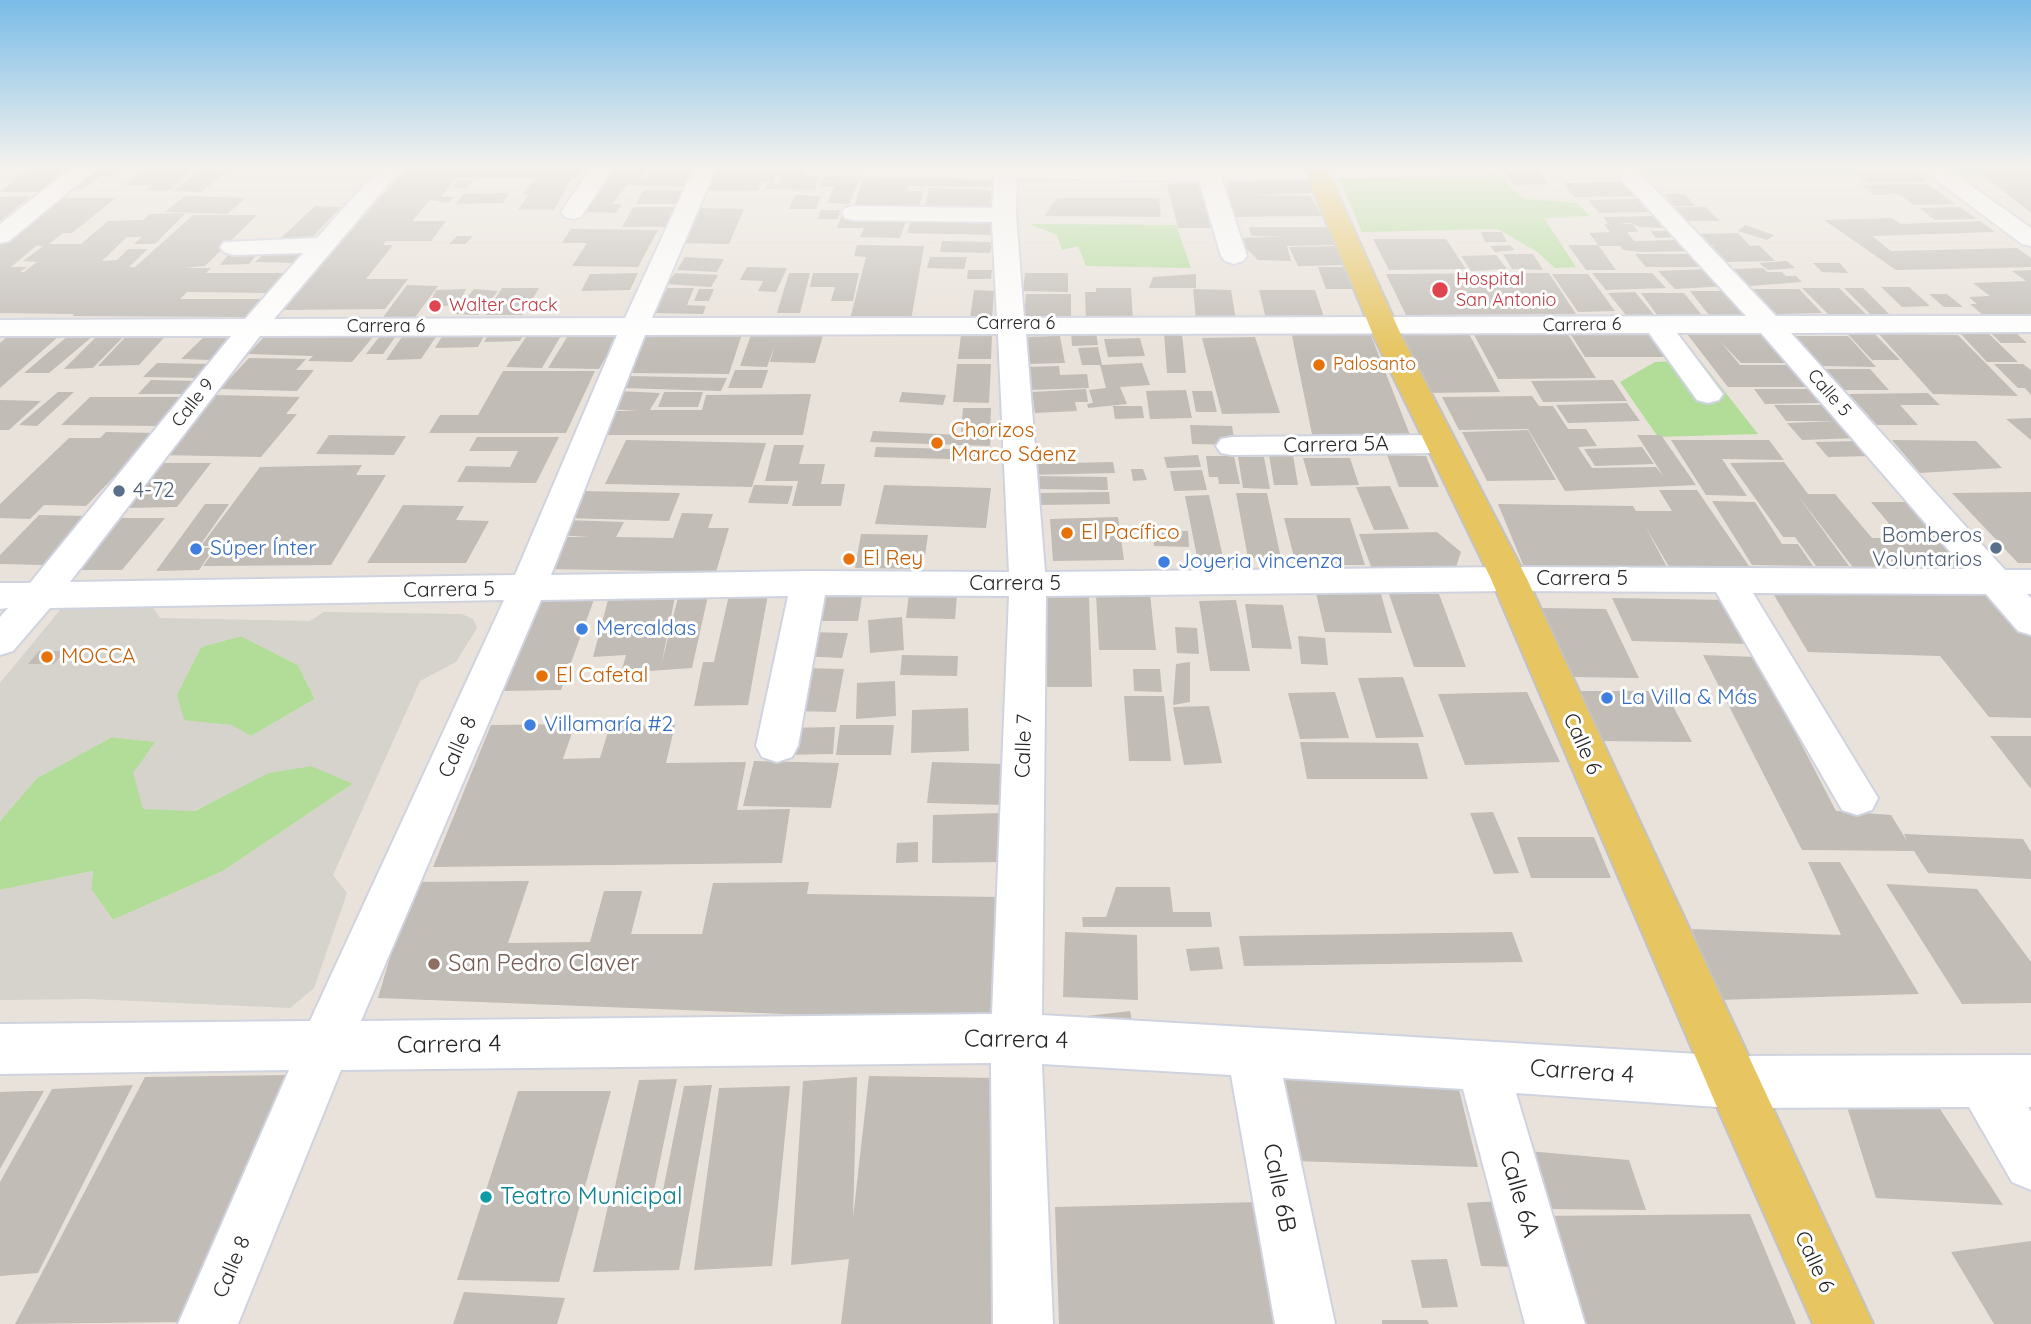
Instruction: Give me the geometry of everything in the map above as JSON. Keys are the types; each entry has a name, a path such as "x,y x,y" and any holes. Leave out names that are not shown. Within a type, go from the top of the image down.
{"main road":[{"name":"Calle 6","path":"1342,230 1439,444 1509,579 1732,1082 1843,1324"}],"street":[{"name":"Calle 9","path":"0,641 39,597 252,328 336,230"},
{"name":"Calle 8","path":"208,1324 325,1046 527,589 635,326 678,230"},
{"name":"Calle 7","path":"1005,230 1028,584 1016,1038 1023,1324"},
{"path":"1222,230 1234,256"},
{"name":"Calle 5","path":"1679,230 1769,326 2031,622"},
{"path":"233,247 322,245"},
{"name":"Carrera 6","path":"0,328 2031,324"},
{"path":"1657,325 1708,394"},
{"name":"Carrera 5A","path":"1232,446 1439,444"},
{"name":"Carrera 5","path":"0,596 810,583 1028,584 1509,579 2031,582"},
{"path":"1727,580 1857,799"},
{"path":"777,746 810,583"},
{"name":"Carrera 4","path":"0,1049 1016,1038 1732,1082 2007,1081"},
{"name":"Calle 6B","path":"1252,1052 1305,1324"},
{"name":"Calle 6A","path":"1482,1065 1555,1324"},
{"path":"2007,1081 2031,1163"}],"green space":[{"path":"1044,230 1178,230 1191,268 1086,266 1078,246 1062,250 1057,235"},
{"path":"1361,230 1462,230 1362,232"},
{"path":"1499,230 1552,230 1576,267 1555,268 1537,252"},
{"path":"1700,360 1758,434 1658,437 1620,382 1655,362"},
{"path":"241,636 298,665 315,699 251,736 231,725 184,721 176,695 201,647"},
{"path":"112,737 156,742 195,811 269,772 311,766 354,783 223,871 113,920 91,889 93,871 0,890 0,821 37,778"}],"shaded area":[{"path":"135,601 153,608 160,618 310,621 324,612 462,614 473,619 477,628 456,662 420,681 333,875 347,893 314,988 290,1008 90,999 0,1000 0,890 93,871 91,889 113,920 223,871 353,784 311,766 269,773 194,811 143,809 133,773 155,742 112,737 37,778 0,821 0,683 60,610 74,604","holes":["241,636 298,665 315,699 251,736 231,725 184,720 177,695 201,647"]}],"building":[{"path":"17,230 76,230 72,233 63,233 49,244 81,244 98,230 169,230 155,244 134,244 142,237 127,237 102,261 117,260 128,249 148,249 129,267 135,267 177,230 242,230 205,266 184,268 211,268 206,273 287,273 269,293 187,292 180,299 266,299 250,317 0,313 0,244","holes":["36,246 43,246 23,261 37,262 24,272 20,272 27,267 11,267"]},
{"path":"290,230 319,230 313,236 280,239"},
{"path":"352,230 439,230 431,241 386,241 383,245 393,245 366,279 408,279 385,309 283,310"},
{"path":"570,230 658,230 638,267 572,266 587,243 562,243"},
{"path":"687,230 735,230 729,244 680,243"},
{"path":"863,230 903,230 900,238 860,237"},
{"path":"908,230 992,230 991,235 907,233"},
{"path":"1250,230 1328,230 1334,245 1287,246 1291,261 1258,260 1245,247 1243,238 1284,236 1251,236"},
{"path":"1608,230 1637,230 1638,232 1627,232 1634,241 1680,240 1689,251 1641,252 1623,250 1620,246 1599,246 1589,233 1610,232"},
{"path":"1759,230 1774,235 1767,240 1738,231"},
{"path":"1838,230 1992,230 1995,232 1872,236 1891,251 2017,248 2031,258 2031,267 1896,270"},
{"path":"1650,231 1670,231 1676,237 1656,238"},
{"path":"1481,232 1502,232 1507,242 1485,242"},
{"path":"1738,233 1750,246 1759,245 1775,261 1725,262 1710,246 1719,245 1711,245 1700,234"},
{"path":"457,236 473,236 465,244 449,244"},
{"path":"1373,239 1446,239 1466,269 1389,270"},
{"path":"942,241 992,242 990,253 940,252"},
{"path":"857,245 924,246 911,320 850,319 866,257 854,256"},
{"path":"1510,245 1515,250 1495,252 1490,246"},
{"path":"1568,245 1598,245 1616,270 1586,270"},
{"path":"1339,246 1349,265 1298,266 1289,247"},
{"path":"272,247 306,249 295,263 255,262"},
{"path":"262,248 249,264 220,265 233,249"},
{"path":"1503,254 1533,254 1543,270 1512,269"},
{"path":"1635,254 1693,254 1704,267 1646,267"},
{"path":"1496,255 1507,269 1471,271 1461,256"},
{"path":"685,257 724,259 717,272 677,270"},
{"path":"930,257 967,257 964,269 927,268"},
{"path":"1787,261 1795,268 1768,270 1759,263"},
{"path":"1813,263 1840,263 1848,273 1822,272"},
{"path":"747,267 787,268 776,292 758,291 763,281 740,280"},
{"path":"1318,267 1352,267 1361,289 1326,289"},
{"path":"1763,268 1767,272 1796,276 1802,282 1749,286 1732,269"},
{"path":"1709,269 1727,286 1675,289 1658,271"},
{"path":"968,270 992,270 991,279 967,279"},
{"path":"2031,270 2031,315 1984,316 1970,304 1977,304 1969,297 1990,296 1973,283 2026,281 2012,271"},
{"path":"638,273 630,290 581,291 590,274"},
{"path":"675,273 718,275 711,287 667,284"},
{"path":"789,273 810,273 800,313 777,313"},
{"path":"813,273 859,273 853,301 831,301 835,287 810,287"},
{"path":"1025,273 1068,273 1068,292 1023,291"},
{"path":"1549,273 1576,314 1406,315 1386,274"},
{"path":"1592,273 1652,273 1666,288 1606,290"},
{"path":"1196,274 1196,288 1149,288 1153,277"},
{"path":"1552,274 1588,274 1615,311 1578,312"},
{"path":"407,285 438,286 413,320 381,320"},
{"path":"1881,287 1909,287 1930,306 1902,307"},
{"path":"502,288 539,288 523,315 485,315"},
{"path":"667,288 694,288 687,305 706,306 703,314 654,313"},
{"path":"1096,288 1131,288 1133,320 1086,319 1085,292 1096,292"},
{"path":"1802,288 1839,288 1868,316 1830,316"},
{"path":"1844,288 1863,288 1894,319 1875,319"},
{"path":"466,289 458,305 428,307 436,290"},
{"path":"474,289 498,291 478,315 453,314"},
{"path":"699,289 714,289 709,301 694,301"},
{"path":"1193,289 1231,290 1236,320 1196,319"},
{"path":"1753,289 1799,289 1822,313 1775,314"},
{"path":"974,290 994,291 992,319 970,318"},
{"path":"1259,290 1315,290 1325,320 1266,319"},
{"path":"1690,291 1728,291 1752,318 1712,319"},
{"path":"1635,292 1654,315 1626,315 1608,293"},
{"path":"1641,293 1684,293 1705,319 1660,319"},
{"path":"1026,294 1071,294 1071,318 1024,317"},
{"path":"1929,294 1947,294 1963,307 1944,307"},
{"path":"574,326 623,327 599,369 548,368"},
{"path":"489,327 478,347 435,348 447,328"},
{"path":"16,329 67,329 0,388 0,343"},
{"path":"212,329 243,330 213,360 181,359"},
{"path":"1759,329 1789,363 1741,363 1720,341 1740,365 1792,365 1811,387 1728,387 1684,330"},
{"path":"1843,329 1870,329 1900,360 1872,360"},
{"path":"75,330 99,331 49,373 24,373"},
{"path":"132,330 171,330 139,365 98,366"},
{"path":"491,330 526,330 520,341 484,342"},
{"path":"1393,330 1467,330 1500,392 1421,393"},
{"path":"1565,330 1596,378 1498,379 1472,331"},
{"path":"1568,330 1660,330 1679,357 1585,357"},
{"path":"1957,330 1986,331 2018,362 1987,362"},
{"path":"102,331 129,331 93,368 64,369"},
{"path":"406,331 440,331 421,359 386,360"},
{"path":"648,331 743,331 729,374 628,373"},
{"path":"1291,331 1370,333 1412,440 1313,439"},
{"path":"1989,331 2015,332 2027,343 2001,343"},
{"path":"383,332 399,332 383,354 366,354"},
{"path":"752,332 824,332 815,363 770,362 775,345 767,367 740,366"},
{"path":"1071,332 1096,332 1098,345 1072,346"},
{"path":"1164,333 1182,334 1186,373 1167,373"},
{"path":"267,334 373,337 352,362 308,361 313,356 248,354"},
{"path":"528,334 562,334 542,368 506,367"},
{"path":"1879,334 1958,335 2018,396 1933,394"},
{"path":"961,335 992,335 991,359 958,359"},
{"path":"1060,336 1065,363 1027,364 1023,337"},
{"path":"1795,336 1848,336 1876,367 1822,366"},
{"path":"1255,337 1280,413 1222,414 1202,338"},
{"path":"1140,338 1145,356 1108,357 1104,339"},
{"path":"1098,347 1102,365 1142,363 1150,385 1120,387 1127,404 1088,408 1087,404 1093,403 1089,390 1106,388 1100,365 1082,365 1078,348"},
{"path":"249,358 306,359 296,370 314,370 297,391 220,389"},
{"path":"157,363 211,364 198,378 143,377"},
{"path":"957,364 991,364 989,403 953,402"},
{"path":"1994,364 2023,364 2031,370 2031,395 2025,388 2018,388"},
{"path":"1059,366 1060,375 1087,374 1089,388 1028,390 1027,367"},
{"path":"1823,369 1870,369 1889,390 1841,390"},
{"path":"735,370 768,370 762,388 728,388"},
{"path":"503,371 595,371 566,433 429,433 440,415 478,415"},
{"path":"627,376 727,378 721,391 621,388"},
{"path":"151,380 196,381 183,394 138,394"},
{"path":"1613,380 1627,401 1543,402 1531,381"},
{"path":"1086,389 1088,402 1075,402 1077,411 1035,413 1032,392"},
{"path":"1754,389 1812,389 1825,403 1765,404"},
{"path":"1186,390 1192,418 1150,419 1146,391"},
{"path":"618,391 660,393 650,410 702,410 706,395 811,394 803,435 607,435 617,411 638,411 608,409"},
{"path":"1192,391 1212,391 1217,412 1196,412"},
{"path":"58,392 74,392 37,426 19,425"},
{"path":"664,392 703,392 698,407 658,407"},
{"path":"902,392 946,395 943,405 899,402"},
{"path":"1928,393 1940,405 1900,405 1918,425 1877,425 1849,394"},
{"path":"215,395 300,397 286,414 297,414 261,457 159,455"},
{"path":"1532,396 1539,406 1553,406 1568,429 1586,429 1597,446 1578,447 1592,468 1656,467 1664,477 1637,435 1661,435 1696,485 1565,491 1528,429 1459,430 1442,397"},
{"path":"90,397 184,397 158,426 61,425"},
{"path":"0,400 41,401 9,430 0,430"},
{"path":"1627,403 1640,421 1568,423 1556,405"},
{"path":"1774,405 1827,405 1859,438 1802,440 1787,423 1837,421 1786,421"},
{"path":"1113,406 1142,406 1144,418 1115,419"},
{"path":"963,408 991,408 990,435 970,434 991,436 990,446 870,442 873,431 961,435"},
{"path":"2031,418 2031,440 2006,419"},
{"path":"1190,425 1232,426 1235,445 1192,444"},
{"path":"1528,430 1556,480 1487,481 1462,432"},
{"path":"106,432 156,433 86,506 44,505 30,519 0,518 0,504 69,438 100,438"},
{"path":"329,435 406,436 394,455 316,454"},
{"path":"477,437 559,437 536,483 457,482 466,466 510,467 518,451 469,451"},
{"path":"626,440 766,443 752,487 605,484"},
{"path":"1671,440 1769,440 1784,460 1722,459 1747,496 1706,495"},
{"path":"1892,440 1976,441 2002,468 1920,473"},
{"path":"1858,441 1872,456 1828,457 1815,442"},
{"path":"774,445 804,445 799,464 825,464 821,484 845,484 841,506 792,506 798,481 765,481"},
{"path":"876,447 988,450 987,460 874,457"},
{"path":"1642,447 1654,464 1595,466 1584,449"},
{"path":"1198,455 1201,467 1167,468 1164,457"},
{"path":"1269,455 1293,455 1298,485 1274,485"},
{"path":"1387,455 1426,456 1439,487 1399,487"},
{"path":"1206,456 1234,456 1240,484 1219,484 1218,477 1209,477"},
{"path":"1238,457 1264,457 1270,489 1243,488"},
{"path":"1303,458 1350,458 1359,485 1311,486"},
{"path":"1113,462 1115,473 1028,475 1027,464"},
{"path":"1784,462 1808,494 1835,494 1872,538 1901,538 1871,502 1920,502 1983,572 1858,574 1796,493 1849,566 1816,566 1795,537 1783,537 1730,463"},
{"path":"160,463 211,463 177,507 123,508"},
{"path":"362,465 356,475 386,475 331,565 203,566 218,546 201,546 260,467"},
{"path":"1131,469 1143,469 1147,480 1133,481"},
{"path":"1202,470 1207,490 1174,491 1170,471"},
{"path":"1033,476 1107,477 1108,490 1033,489"},
{"path":"754,485 793,486 788,504 748,503"},
{"path":"884,485 991,488 986,528 875,524"},
{"path":"1390,486 1409,529 1374,530 1356,487"},
{"path":"1659,490 1697,490 1751,569 1671,570 1645,526 1668,569 1524,567 1498,504 1633,506 1636,511 1672,511"},
{"path":"581,491 680,493 669,521 566,518"},
{"path":"1109,492 1110,504 1040,505 1040,493"},
{"path":"2031,492 2031,563 2018,563 1952,493"},
{"path":"1236,493 1267,493 1281,558 1248,558"},
{"path":"1209,495 1226,571 1200,572 1185,496"},
{"path":"1712,501 1755,502 1782,544 1798,544 1813,566 1752,565"},
{"path":"205,504 229,504 198,548 214,548 199,570 156,571"},
{"path":"403,505 464,506 456,520 489,521 466,563 367,563"},
{"path":"682,513 713,514 708,528 729,528 716,572 544,569 559,537 589,537 556,535 564,520 624,522 616,537 673,538"},
{"path":"39,515 89,516 44,565 0,564 0,555"},
{"path":"1118,517 1124,560 1053,561 1050,519"},
{"path":"110,518 165,518 122,570 65,570"},
{"path":"1284,518 1350,518 1365,565 1296,565"},
{"path":"1153,531 1188,531 1189,547 1154,546"},
{"path":"1437,532 1461,552 1456,567 1372,569 1359,534"},
{"path":"861,534 928,535 923,569 855,568"},
{"path":"812,590 863,590 858,621 806,621"},
{"path":"1771,590 1998,596 2031,635 2031,718 1989,717 1940,656 1808,652"},
{"path":"1316,593 1381,594 1392,633 1325,632"},
{"path":"596,594 561,690 502,691 543,595"},
{"path":"768,594 748,705 694,706 703,662 714,662 729,595"},
{"path":"909,594 957,595 955,619 906,618"},
{"path":"1096,594 1150,594 1156,650 1099,650"},
{"path":"1389,594 1439,594 1466,667 1414,667"},
{"path":"708,596 692,668 621,673 626,655 593,657 608,600 675,597 661,666 678,597"},
{"path":"1039,597 1089,597 1092,687 1040,687"},
{"path":"1612,598 1727,600 1752,644 1632,641"},
{"path":"1236,600 1250,671 1210,671 1199,601"},
{"path":"1245,604 1283,605 1292,649 1252,648"},
{"path":"1541,608 1606,609 1639,678 1571,677"},
{"path":"902,617 904,650 870,653 868,620"},
{"path":"1175,627 1197,628 1199,654 1177,653"},
{"path":"807,632 848,633 842,658 800,656"},
{"path":"1298,636 1325,638 1328,665 1301,664"},
{"path":"39,651 65,651 54,664 28,664"},
{"path":"902,655 958,656 957,676 900,675"},
{"path":"1703,655 1756,657 1836,811 1891,815 1907,841 1904,834 2023,839 2031,852 2031,879 1928,873 1914,851 1802,850"},
{"path":"1190,662 1190,702 1173,705 1176,664"},
{"path":"801,668 844,669 836,712 792,711"},
{"path":"1133,669 1160,669 1162,692 1134,691"},
{"path":"1403,677 1424,737 1376,738 1358,678"},
{"path":"895,681 896,716 856,719 857,683"},
{"path":"1574,691 1665,691 1692,742 1597,741"},
{"path":"1335,692 1349,738 1300,739 1288,693"},
{"path":"1527,692 1560,762 1465,765 1438,694"},
{"path":"1124,696 1164,696 1171,761 1129,761"},
{"path":"1209,706 1222,763 1184,765 1173,707"},
{"path":"968,708 969,751 911,753 912,710"},
{"path":"575,724 563,759 600,758 610,725 675,725 666,763 746,762 737,810 790,809 782,863 433,867 491,725"},
{"path":"840,725 894,725 891,755 836,755"},
{"path":"835,727 833,754 780,755 785,728"},
{"path":"1990,736 2031,736 2031,789"},
{"path":"1300,742 1418,743 1428,779 1307,779"},
{"path":"754,761 839,763 831,808 743,806"},
{"path":"932,762 1006,764 1004,805 927,803"},
{"path":"1493,812 1519,873 1494,874 1470,813"},
{"path":"1002,813 1003,862 932,863 933,815"},
{"path":"1517,837 1594,837 1611,878 1531,878"},
{"path":"918,842 918,862 896,863 897,843"},
{"path":"1808,862 1840,862 1919,994 1717,1000 1692,929 1841,935"},
{"path":"529,881 508,943 590,942 604,891 642,891 631,934 702,934 713,883 809,882 807,894 998,897 991,1027 785,1014 378,998 412,882"},
{"path":"1886,884 1977,889 2031,962 2031,1003 1962,1004"},
{"path":"1116,887 1170,887 1173,912 1210,912 1212,927 1083,927 1082,917 1106,917"},
{"path":"1065,932 1137,935 1138,1000 1063,997"},
{"path":"1512,932 1523,962 1244,966 1239,936"},
{"path":"1219,947 1223,969 1190,971 1186,949"},
{"path":"1130,1011 1134,1030 1090,1035 1087,1016"},
{"path":"1282,1063 1454,1069 1478,1167 1294,1161"},
{"path":"288,1075 179,1322 15,1324 145,1077"},
{"path":"869,1076 998,1078 992,1324 841,1324 849,1259 791,1265 803,1081 857,1077 853,1218"},
{"path":"677,1079 653,1195 613,1195 639,1080"},
{"path":"133,1085 38,1273 0,1276 0,1182 52,1089"},
{"path":"712,1085 679,1270 593,1272 608,1206 660,1205 684,1086"},
{"path":"790,1086 772,1266 694,1270 719,1088"},
{"path":"44,1091 0,1169 0,1092"},
{"path":"518,1091 611,1091 559,1282 457,1280"},
{"path":"1847,1107 1940,1109 2003,1205 1876,1198"},
{"path":"1517,1150 1629,1160 1646,1210 1542,1209"},
{"path":"1500,1201 1518,1267 1481,1266 1467,1203"},
{"path":"1260,1202 1279,1324 1059,1324 1055,1207"},
{"path":"1750,1214 1796,1324 1569,1324 1537,1216"},
{"path":"2031,1241 2031,1324 1994,1324 1951,1252"},
{"path":"1447,1259 1458,1307 1422,1308 1411,1260"},
{"path":"464,1292 565,1298 557,1324 453,1324"},
{"path":"1382,1320 1427,1320 1429,1324 1382,1324"}],"place":[{"name":"Hospital San Antonio","path":"1440,290"},
{"name":"Walter Crack","path":"435,306"},
{"name":"Palosanto","path":"1319,365"},
{"name":"Chorizos Marco Sáenz","path":"937,443"},
{"name":"4-72","path":"119,491"},
{"name":"El Pacífico","path":"1067,533"},
{"name":"Bomberos Voluntarios","path":"1996,548"},
{"name":"Súper Ínter","path":"196,549"},
{"name":"El Rey","path":"849,559"},
{"name":"Joyeria vincenza","path":"1164,562"},
{"name":"Mercaldas","path":"582,629"},
{"name":"MOCCA","path":"47,657"},
{"name":"El Cafetal","path":"542,676"},
{"name":"La Villa & Más","path":"1607,698"},
{"name":"Villamaría #2","path":"530,725"},
{"name":"San Pedro Claver","path":"434,964"},
{"name":"Teatro Municipal","path":"486,1197"}]}
